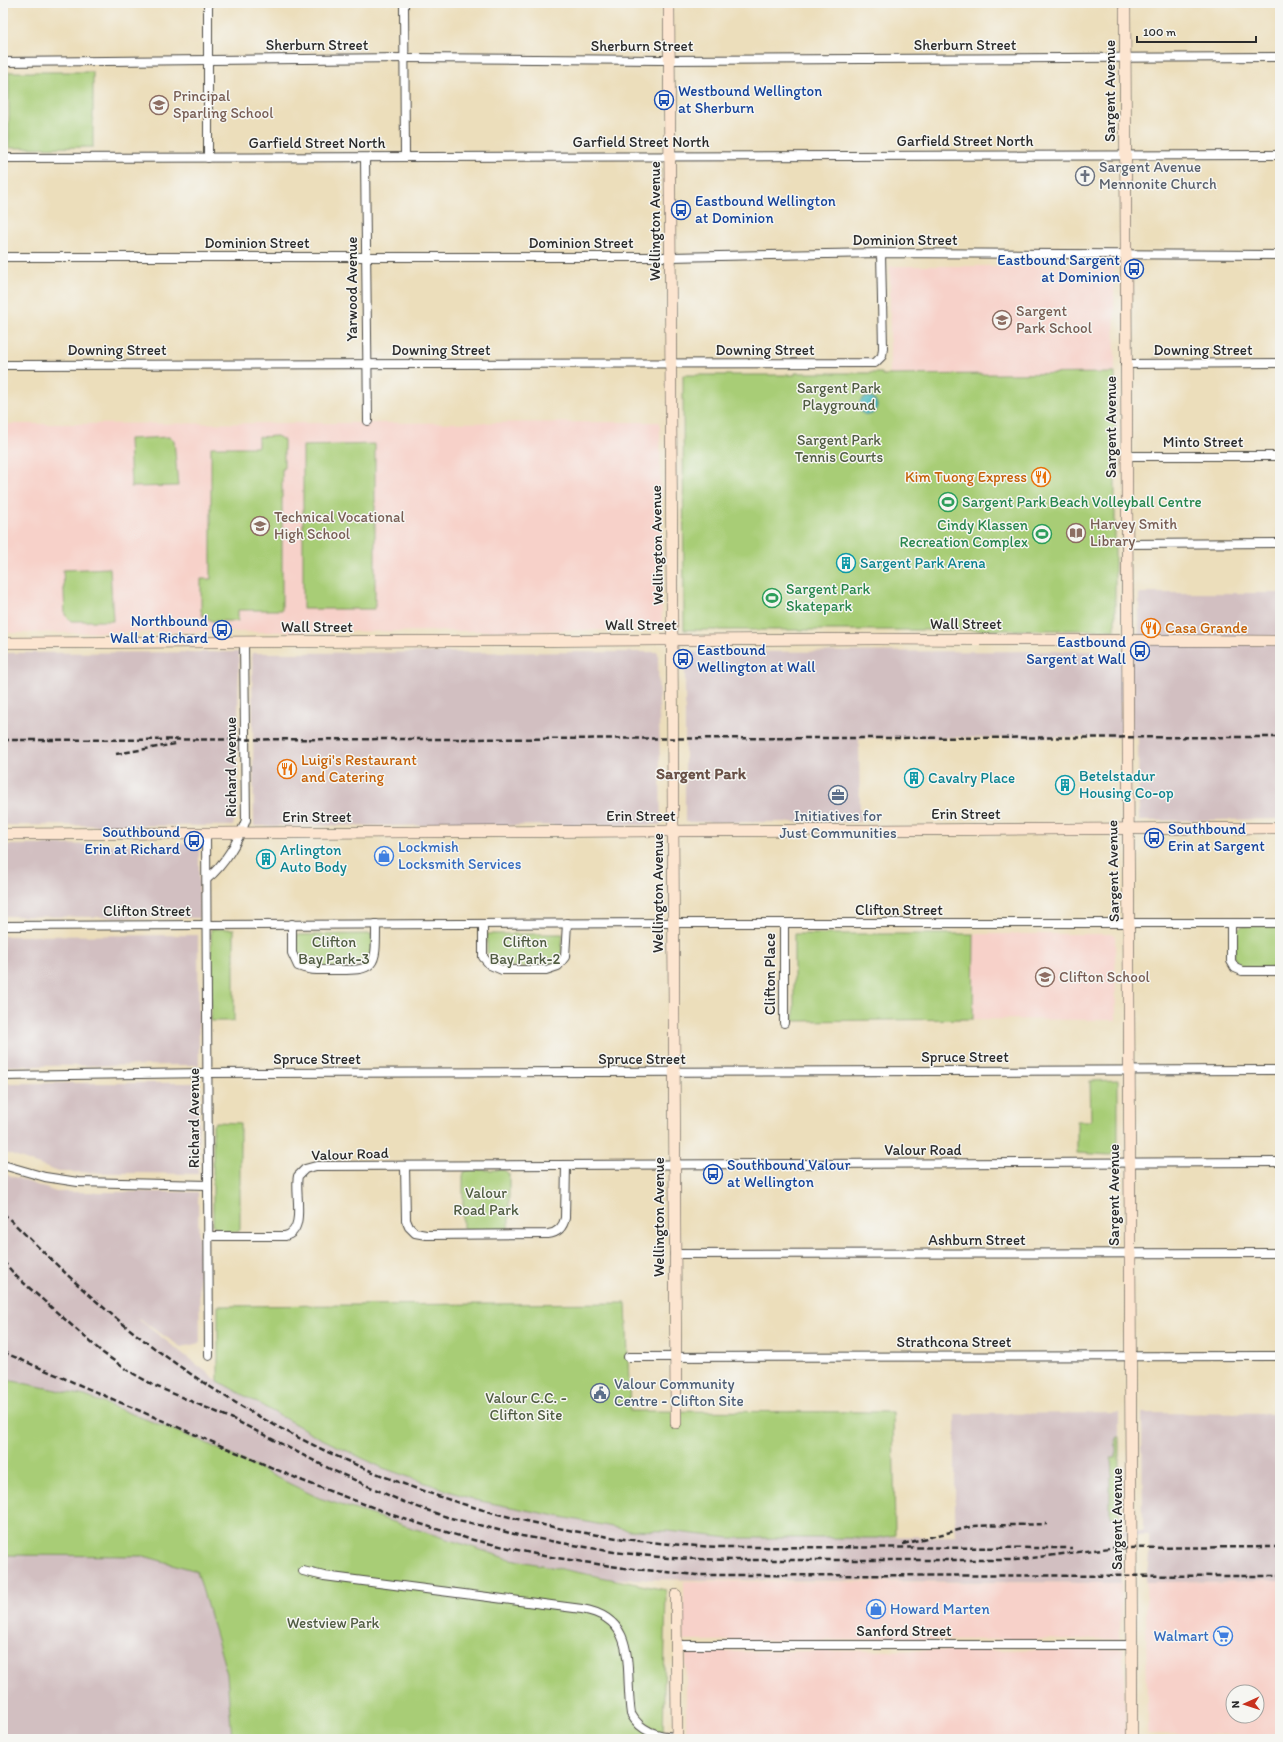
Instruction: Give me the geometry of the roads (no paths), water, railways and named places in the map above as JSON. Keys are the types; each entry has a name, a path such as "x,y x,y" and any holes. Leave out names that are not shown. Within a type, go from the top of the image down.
{"main road":[{"name":"Wellington Avenue","path":"669,3 670,364 673,640 673,1073 676,1423"},
{"name":"Sargent Avenue","path":"1125,3 1125,364 1132,1739"},
{"name":"Wall Street","path":"3,643 909,639 1127,641 1280,640"},
{"name":"Erin Street","path":"3,834 1280,828"},
{"path":"676,1595 677,1738"}],"street":[{"path":"208,3 208,158"},
{"path":"404,3 405,156"},
{"name":"Sherburn Street","path":"3,62 405,58 669,60 1280,57"},
{"name":"Garfield Street North","path":"3,158 1280,154"},
{"name":"Yarwood Avenue","path":"365,158 368,421"},
{"name":"Dominion Street","path":"3,257 670,256 882,254 1280,255"},
{"name":"Downing Street","path":"3,365 870,364 879,361 882,356 883,348 882,254"},
{"name":"Downing Street","path":"1125,364 1280,363"},
{"name":"Minto Street","path":"1126,456 1280,456"},
{"path":"1126,544 1280,543"},
{"name":"Richard Avenue","path":"206,879 215,872 241,833 246,820 244,643"},
{"name":"Richard Avenue","path":"206,832 209,1356"},
{"path":"483,924 483,956 490,965 502,970 546,970 558,966 565,956 567,923"},
{"name":"Clifton Street","path":"3,926 567,923 1280,923"},
{"path":"1231,923 1231,961 1235,968 1242,971 1280,971"},
{"path":"292,924 292,953 298,966 311,970 356,970 365,968 374,960 376,950 376,924"},
{"name":"Clifton Place","path":"784,924 784,1023"},
{"name":"Spruce Street","path":"3,1076 208,1073 673,1073 1280,1070"},
{"name":"Valour Road","path":"208,1236 285,1236 290,1234 297,1223 298,1176 303,1170 310,1167 1280,1162"},
{"path":"3,1165 45,1177 78,1182 208,1185"},
{"name":"Valour Road","path":"406,1166 406,1220 411,1229 422,1235 460,1235 548,1234 557,1232 563,1225 565,1218 566,1165"},
{"name":"Ashburn Street","path":"674,1254 1280,1253"},
{"name":"Strathcona Street","path":"628,1357 1280,1356"},
{"path":"303,1571 324,1576 582,1609 603,1615 614,1622 621,1633 626,1648 630,1707 633,1718 639,1725 654,1734 677,1738"},
{"name":"Sanford Street","path":"677,1646 1131,1645"}],"water":[{"path":"868,397 874,400 877,406 874,412 868,415 862,412 859,406 862,400"}],"railway":[{"path":"3,740 1280,737"},
{"path":"116,754 176,744"},
{"path":"3,1213 74,1281 129,1329 213,1388 279,1427 348,1461 420,1490 493,1513 568,1530 644,1541 721,1547 1072,1548"},
{"path":"3,1261 17,1277 103,1353 127,1370 155,1386 233,1419 330,1469 406,1503 447,1517 522,1536 614,1552 668,1558 733,1560 1015,1560 1110,1548 1280,1547"},
{"path":"3,1352 303,1481 401,1518 469,1539 544,1556 624,1568 697,1575 1280,1576"},
{"path":"903,1544 974,1526 1047,1524"}],"place":[{"name":"Westbound Wellington at Sherburn","path":"664,100"},
{"name":"Principal Sparling School","path":"159,105"},
{"name":"Sargent Avenue Mennonite Church","path":"1085,176"},
{"name":"Eastbound Wellington at Dominion","path":"681,210"},
{"name":"Eastbound Sargent at Dominion","path":"1134,269"},
{"name":"Sargent Park School","path":"1002,320"},
{"name":"Kim Tuong Express","path":"1041,477"},
{"name":"Sargent Park Beach Volleyball Centre","path":"948,502"},
{"name":"Technical Vocational High School","path":"260,526"},
{"name":"Harvey Smith Library","path":"1076,533"},
{"name":"Cindy Klassen Recreation Complex","path":"1042,534"},
{"name":"Sargent Park Arena","path":"846,563"},
{"name":"Sargent Park Skatepark","path":"772,598"},
{"name":"Casa Grande","path":"1151,628"},
{"name":"Northbound Wall at Richard","path":"222,630"},
{"name":"Eastbound Sargent at Wall","path":"1140,651"},
{"name":"Eastbound Wellington at Wall","path":"683,659"},
{"name":"Luigi's Restaurant and Catering","path":"287,769"},
{"name":"Cavalry Place","path":"914,778"},
{"name":"Betelstadur Housing Co-op","path":"1065,785"},
{"name":"Initiatives for Just Communities","path":"838,795"},
{"name":"Southbound Erin at Sargent","path":"1154,838"},
{"name":"Southbound Erin at Richard","path":"194,841"},
{"name":"Lockmish Locksmith Services","path":"384,856"},
{"name":"Arlington Auto Body","path":"266,859"},
{"name":"Clifton School","path":"1045,977"},
{"name":"Southbound Valour at Wellington","path":"713,1174"},
{"name":"Valour Community Centre - Clifton Site","path":"600,1393"},
{"name":"Howard Marten","path":"876,1609"},
{"name":"Walmart","path":"1223,1636"}],"district":[{"name":"Sargent Park","path":"701,773"}],"park label":[{"name":"Sargent Park Playground","path":"839,396"},
{"name":"Sargent Park Tennis Courts","path":"839,448"},
{"name":"Clifton Bay Park-3","path":"334,950"},
{"name":"Clifton Bay Park-2","path":"525,950"},
{"name":"Valour Road Park","path":"486,1202"},
{"name":"Valour C.C. - Clifton Site","path":"526,1406"},
{"name":"Westview Park","path":"333,1623"}]}
